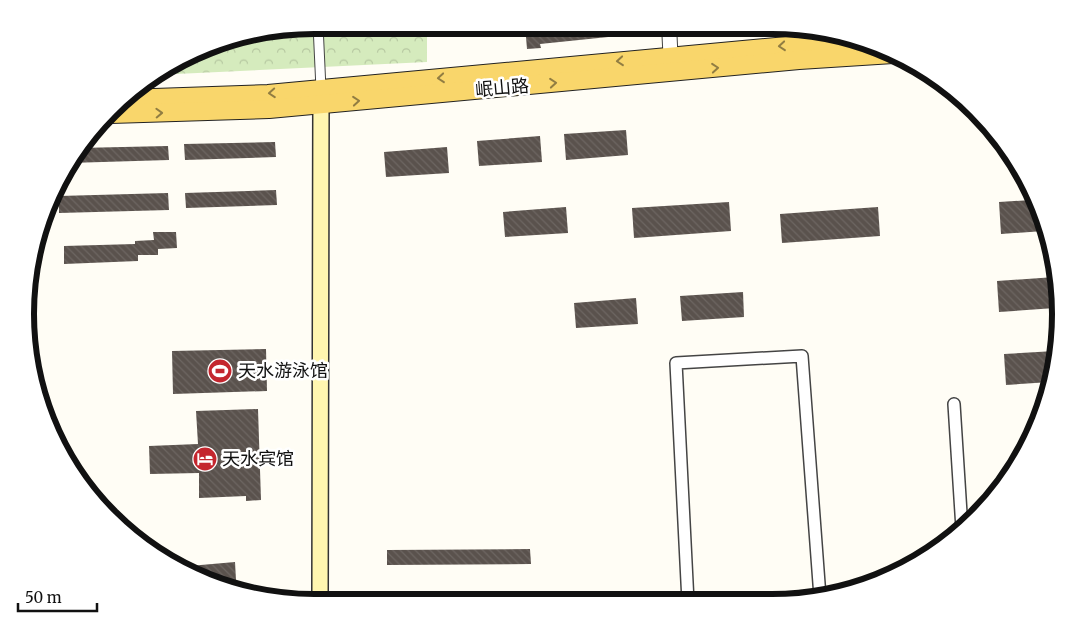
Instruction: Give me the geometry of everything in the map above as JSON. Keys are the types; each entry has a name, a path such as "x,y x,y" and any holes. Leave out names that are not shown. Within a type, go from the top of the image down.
{"main road":[{"name":"岷山路","path":"118,114 269,109 321,97 670,64 846,43"},
{"name":"岷山路","path":"670,64 799,60 879,55"},
{"name":"岷山路","path":"135,99 268,94 321,97"},
{"path":"320,594 321,97"}],"street":[{"path":"318,34 321,97"},
{"path":"669,34 670,64"},
{"path":"688,594 676,363 802,356 819,590"},
{"path":"954,404 961,521"}],"green space":[{"path":"296,34 427,34 427,62 169,74 207,55 241,43"}],"building":[{"path":"526,34 618,34 618,36 540,44 541,48 527,49"},
{"path":"626,130 628,155 566,160 564,134"},
{"path":"540,136 542,162 479,166 477,141"},
{"path":"275,142 276,157 185,160 184,144"},
{"path":"168,146 169,160 78,163 89,148"},
{"path":"447,147 449,173 386,177 384,152"},
{"path":"276,190 277,205 186,208 185,193"},
{"path":"168,193 169,210 59,213 60,196"},
{"path":"1028,200 1040,231 1001,234 999,202"},
{"path":"729,202 731,231 634,238 632,208"},
{"path":"566,207 568,233 505,237 503,212"},
{"path":"878,207 880,236 782,243 780,214"},
{"path":"153,232 176,232 177,248 158,249 158,255 138,255 138,261 64,264 64,246 135,244 135,241 154,240"},
{"path":"1050,277 1052,308 999,312 997,281"},
{"path":"743,292 744,317 682,321 680,296"},
{"path":"636,298 638,324 576,328 574,303"},
{"name":"天水游泳馆","path":"266,349 267,391 173,394 172,351"},
{"path":"1050,351 1044,382 1006,385 1004,354"},
{"name":"天水宾馆","path":"258,409 261,500 246,501 246,496 199,498 199,473 150,474 149,446 198,444 196,411"},
{"path":"530,549 531,564 387,565 387,550"},
{"path":"235,562 236,580 228,581 192,566"}],"place":[{"name":"天水游泳馆","path":"220,371"},
{"name":"天水宾馆","path":"205,459"}]}
